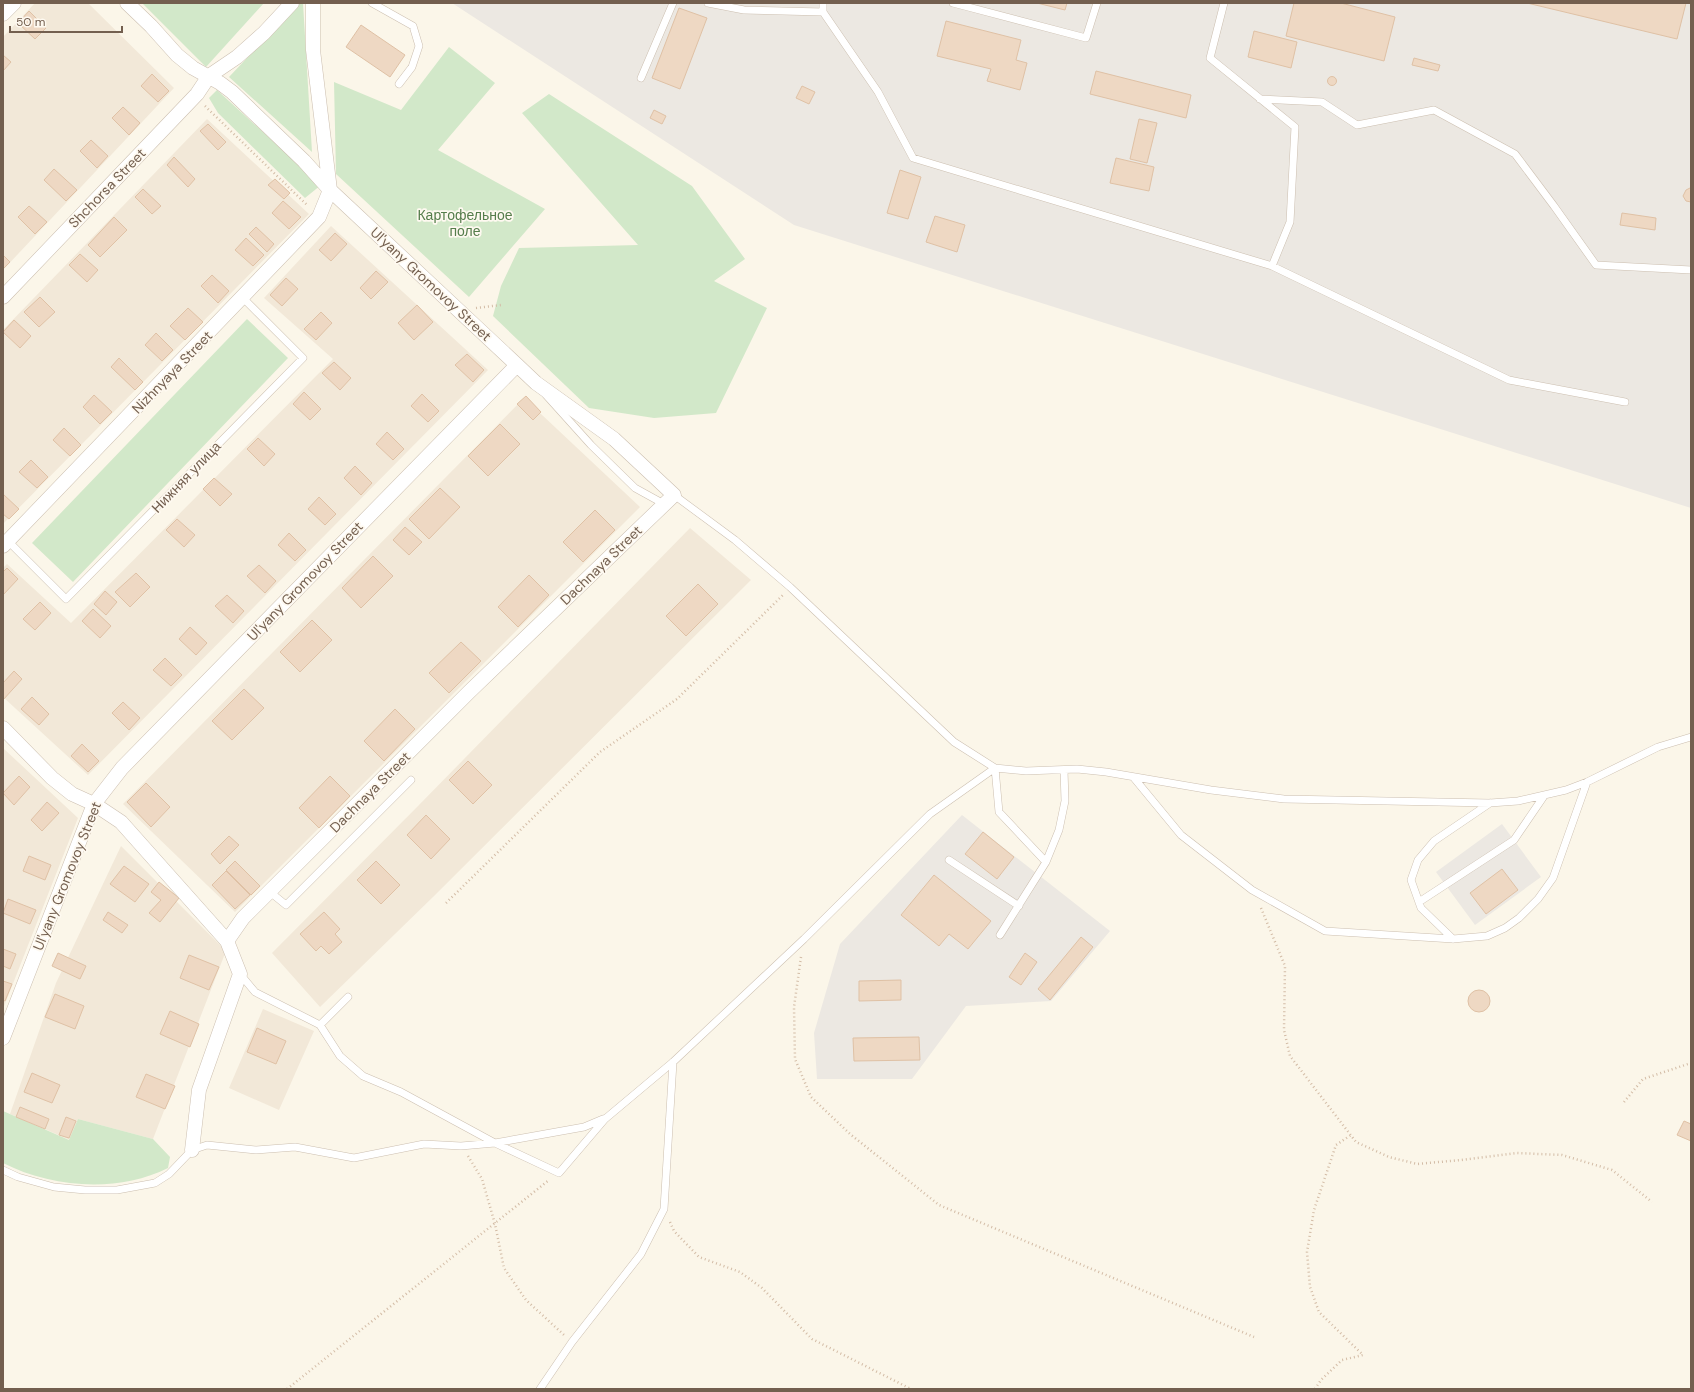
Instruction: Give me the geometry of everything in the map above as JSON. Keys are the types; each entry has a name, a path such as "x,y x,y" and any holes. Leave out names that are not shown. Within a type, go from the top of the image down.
{"street":[{"path":"3,14 14,3"},
{"name":"Ul'yany Gromovoy Street","path":"3,1038 94,804 122,768 517,365 330,190 304,161 232,92 209,76 193,68 177,55 151,26 127,3"},
{"path":"209,76 236,57 264,33 292,3"},
{"path":"313,3 313,50 330,190"},
{"name":"Shchorsa Street","path":"3,297 197,94 209,76"},
{"name":"Nizhnyaya Street","path":"5,544 243,298 319,217 330,190"},
{"path":"517,365 536,382 614,439 669,499"},
{"name":"Dachnaya Street","path":"227,941 243,918 469,692 669,499"},
{"path":"3,728 52,778 72,794 94,804 120,822 227,941 240,974 199,1090 192,1150"}],"lane":[{"path":"372,3 413,26 419,46 412,67 399,84"},
{"path":"641,78 673,3"},
{"path":"708,3 744,10 823,12"},
{"path":"823,3 823,12 878,92 913,158 1272,266 1509,380 1626,402"},
{"path":"953,3 1086,38 1097,3"},
{"path":"1224,3 1210,58 1295,127 1290,222 1272,266"},
{"path":"1260,99 1322,102 1358,125 1434,110 1515,154 1596,265 1691,270"},
{"name":"Нижняя улица","path":"5,544 66,599 303,358 243,298"},
{"path":"536,382 553,405 635,488 669,499 735,540 790,588 954,742 995,768 1026,772 1077,769 1106,772 1211,790 1284,799 1490,803 1518,801 1544,796 1587,782 1658,747 1691,737"},
{"path":"995,768 999,812 1046,862"},
{"path":"240,974 255,992 320,1024 340,1056 363,1076 401,1092 495,1143 559,1173 605,1119 673,1062 804,939 930,814 995,768"},
{"path":"1000,935 1046,862 1059,830 1065,801 1064,770"},
{"path":"1134,778 1181,835 1252,890 1325,931 1453,939 1487,936 1505,928 1519,918 1538,899 1553,878 1587,782"},
{"path":"270,892 286,906 411,780"},
{"path":"1418,902 1514,840 1544,796"},
{"path":"1453,939 1421,908 1411,880 1418,860 1434,841 1490,803"},
{"path":"949,860 1019,906"},
{"path":"320,1024 348,997"},
{"path":"540,1389 572,1342 641,1254 664,1209 673,1062"},
{"path":"3,1170 18,1177 54,1187 85,1190 117,1190 155,1183 169,1174 192,1150 207,1144 256,1150 295,1146 354,1158 424,1144 461,1146 495,1143 584,1127 605,1119"}],"path":[{"path":"197,94 205,106 319,217"},
{"path":"461,313 469,309 501,305"},
{"path":"446,904 600,752 677,699 790,588"},
{"path":"1252,890 1262,910 1285,966 1284,1030 1290,1056 1356,1142 1389,1158 1417,1164 1461,1160 1516,1152 1562,1156 1612,1170 1652,1202"},
{"path":"804,939 794,1007 795,1059 811,1097 850,1134 939,1205 1254,1337"},
{"path":"1624,1102 1643,1079 1691,1063"},
{"path":"1315,1389 1321,1380 1342,1360 1363,1355 1319,1312 1310,1287 1307,1252 1314,1210 1336,1144 1351,1135"},
{"path":"461,1146 482,1179 495,1224 504,1268 526,1300 572,1342"},
{"path":"287,1389 559,1173"},
{"path":"664,1209 674,1231 699,1257 740,1272 757,1284 812,1339 911,1389"}],"shaded area":[{"path":"35,3 88,3 174,88 3,270 3,37"},
{"path":"452,3 1691,3 1691,508 794,225"},
{"path":"207,119 309,214 3,524 3,330"},
{"path":"331,226 488,370 88,775 3,697 3,568 7,564 71,623 333,359 264,298"},
{"path":"524,398 640,507 235,912 123,804"},
{"path":"690,528 751,580 433,897 320,1007 272,953"},
{"path":"3,748 78,818 3,1009"},
{"path":"962,815 1110,931 1051,1001 966,1006 912,1079 817,1079 814,1033 840,944"},
{"path":"1502,824 1541,877 1475,925 1436,872"},
{"path":"121,846 226,951 153,1139 78,1119 70,1140 10,1114 56,983"},
{"path":"263,1009 314,1031 279,1110 229,1088"}],"green space":[{"path":"142,3 264,3 206,67"},
{"path":"299,3 303,3 312,152 229,77"},
{"name":"Картофельное поле","path":"449,47 495,83 438,150 545,209 469,297 336,174 334,82 401,110"},
{"path":"217,90 321,185 305,198 218,113 209,98"},
{"path":"549,94 692,186 745,259 714,281 767,308 716,413 654,418 589,408 493,316 501,286 519,248 638,245 522,113"},
{"path":"247,319 288,358 73,582 32,543"},
{"path":"3,1111 69,1140 78,1119 153,1139 170,1157 168,1168 149,1176 107,1184 85,1184 42,1178 3,1163"}],"building":[{"path":"1037,3 1067,3 1065,10"},
{"path":"1294,3 1341,3 1395,17 1384,61 1286,36"},
{"path":"1527,3 1686,3 1677,39"},
{"path":"679,8 707,18 680,89 652,78"},
{"path":"29,11 46,28 35,39 18,23"},
{"path":"946,21 1021,40 1016,60 1027,63 1020,90 987,81 991,69 937,56"},
{"path":"361,25 405,55 390,77 346,47"},
{"path":"1254,31 1297,42 1291,68 1248,57"},
{"path":"3,55 11,62 3,71"},
{"path":"1414,58 1440,65 1438,71 1412,65"},
{"path":"1096,71 1191,95 1186,118 1090,94"},
{"path":"152,74 169,91 158,102 141,86"},
{"path":"1330,77 1334,77 1336,81 1334,85 1330,85 1328,83 1328,79"},
{"path":"802,86 815,92 809,104 796,98"},
{"path":"123,107 140,123 129,135 112,118"},
{"path":"654,110 666,116 662,124 650,118"},
{"path":"1139,119 1157,123 1147,163 1130,159"},
{"path":"208,124 226,142 218,150 200,131"},
{"path":"91,140 108,156 97,168 80,151"},
{"path":"174,157 195,179 188,187 167,165"},
{"path":"1116,158 1154,167 1149,191 1110,183"},
{"path":"54,169 77,190 66,201 44,180"},
{"path":"900,170 921,177 908,219 887,213"},
{"path":"275,179 290,193 284,199 268,185"},
{"path":"1690,188 1691,202 1686,201 1683,196 1686,190"},
{"path":"143,189 161,206 152,214 135,197"},
{"path":"283,201 301,217 289,229 272,213"},
{"path":"29,206 47,222 35,234 18,217"},
{"path":"1622,213 1656,218 1655,230 1620,225"},
{"path":"935,216 965,225 957,252 926,242"},
{"path":"114,217 127,230 100,257 88,245"},
{"path":"256,227 274,244 267,252 249,234"},
{"path":"335,233 347,244 331,261 319,250"},
{"path":"246,238 264,255 253,266 235,250"},
{"path":"80,254 98,270 87,282 69,265"},
{"path":"3,255 10,262 3,269"},
{"path":"376,271 388,282 371,299 360,288"},
{"path":"212,275 229,291 218,303 201,286"},
{"path":"286,278 298,289 282,306 270,295"},
{"path":"40,297 55,312 39,327 24,312"},
{"path":"417,305 433,322 414,340 398,323"},
{"path":"188,308 203,322 185,340 170,326"},
{"path":"321,312 332,323 316,340 304,329"},
{"path":"14,320 31,336 20,348 3,332"},
{"path":"156,333 173,350 162,361 145,345"},
{"path":"467,354 484,370 473,382 455,365"},
{"path":"119,358 143,382 135,390 111,367"},
{"path":"334,362 351,378 340,390 322,373"},
{"path":"304,392 321,409 310,420 293,404"},
{"path":"422,394 439,411 428,422 411,406"},
{"path":"94,395 112,412 100,424 83,407"},
{"path":"526,396 541,412 533,420 517,404"},
{"path":"500,424 520,444 488,476 468,456"},
{"path":"64,428 81,445 70,456 53,440"},
{"path":"387,432 404,449 393,460 376,444"},
{"path":"258,438 275,454 264,466 247,449"},
{"path":"31,460 48,477 37,488 19,472"},
{"path":"355,466 372,483 361,495 344,478"},
{"path":"214,478 232,494 220,506 203,489"},
{"path":"440,488 460,507 429,539 409,519"},
{"path":"3,494 19,509 9,519 3,514"},
{"path":"319,497 336,514 325,525 308,509"},
{"path":"595,510 615,530 583,562 563,542"},
{"path":"177,519 195,535 184,547 166,530"},
{"path":"405,527 422,542 409,555 393,540"},
{"path":"289,533 306,550 295,561 278,545"},
{"path":"373,556 393,576 361,608 342,588"},
{"path":"259,565 276,581 265,593 247,576"},
{"path":"7,568 18,579 3,595 3,572"},
{"path":"136,573 150,587 130,607 115,592"},
{"path":"529,575 549,595 518,627 498,607"},
{"path":"698,584 718,604 686,636 666,616"},
{"path":"105,591 117,602 106,615 94,604"},
{"path":"227,595 244,611 233,623 215,606"},
{"path":"40,602 51,613 35,630 23,619"},
{"path":"93,609 111,626 100,638 82,621"},
{"path":"312,620 332,640 300,672 280,652"},
{"path":"190,627 207,643 196,655 179,639"},
{"path":"461,642 481,661 449,693 429,673"},
{"path":"165,658 182,675 171,686 153,670"},
{"path":"14,671 22,679 3,700 3,683"},
{"path":"244,689 264,708 232,740 212,721"},
{"path":"32,697 49,714 39,725 21,709"},
{"path":"123,702 140,718 129,730 112,713"},
{"path":"395,709 415,729 384,761 364,741"},
{"path":"82,744 99,761 88,772 71,756"},
{"path":"468,761 492,785 473,804 449,780"},
{"path":"19,776 30,787 14,805 3,793"},
{"path":"330,776 350,796 319,828 299,808"},
{"path":"146,783 170,807 151,827 127,802"},
{"path":"47,802 59,813 42,831 31,820"},
{"path":"426,815 450,839 431,859 407,835"},
{"path":"983,832 1014,857 997,879 965,854"},
{"path":"229,836 239,845 220,864 211,854"},
{"path":"29,856 51,865 45,880 23,871"},
{"path":"235,861 260,886 251,895 226,870"},
{"path":"376,861 400,885 381,904 357,880"},
{"path":"124,866 149,884 135,902 110,884"},
{"path":"1502,869 1518,890 1486,914 1470,893"},
{"path":"226,871 250,895 235,909 212,885"},
{"path":"934,875 991,921 968,949 949,934 939,946 901,915"},
{"path":"159,882 179,898 160,922 149,913 161,900 151,892"},
{"path":"8,899 36,910 30,924 3,913"},
{"path":"108,912 128,925 122,933 103,920"},
{"path":"324,912 340,929 335,934 342,942 329,954 321,946 316,951 300,934"},
{"path":"1081,937 1093,947 1050,1000 1038,989"},
{"path":"3,949 16,954 10,969 3,966"},
{"path":"58,953 86,966 80,979 52,966"},
{"path":"1025,953 1037,962 1021,985 1009,977"},
{"path":"189,955 219,967 209,990 180,978"},
{"path":"901,980 901,1000 859,1001 859,981"},
{"path":"3,981 12,984 5,1001 3,1000"},
{"path":"1479,990 1487,993 1490,1001 1487,1009 1479,1012 1471,1009 1468,1001 1471,993"},
{"path":"55,994 84,1006 75,1029 45,1017"},
{"path":"170,1011 199,1024 190,1047 160,1034"},
{"path":"257,1028 286,1041 276,1064 247,1052"},
{"path":"919,1037 920,1060 854,1061 853,1038"},
{"path":"32,1073 60,1085 52,1103 24,1092"},
{"path":"146,1074 175,1086 165,1109 136,1097"},
{"path":"20,1107 49,1119 45,1129 16,1117"},
{"path":"66,1117 76,1121 69,1138 59,1135"},
{"path":"1684,1121 1691,1124 1691,1141 1677,1135"}]}
